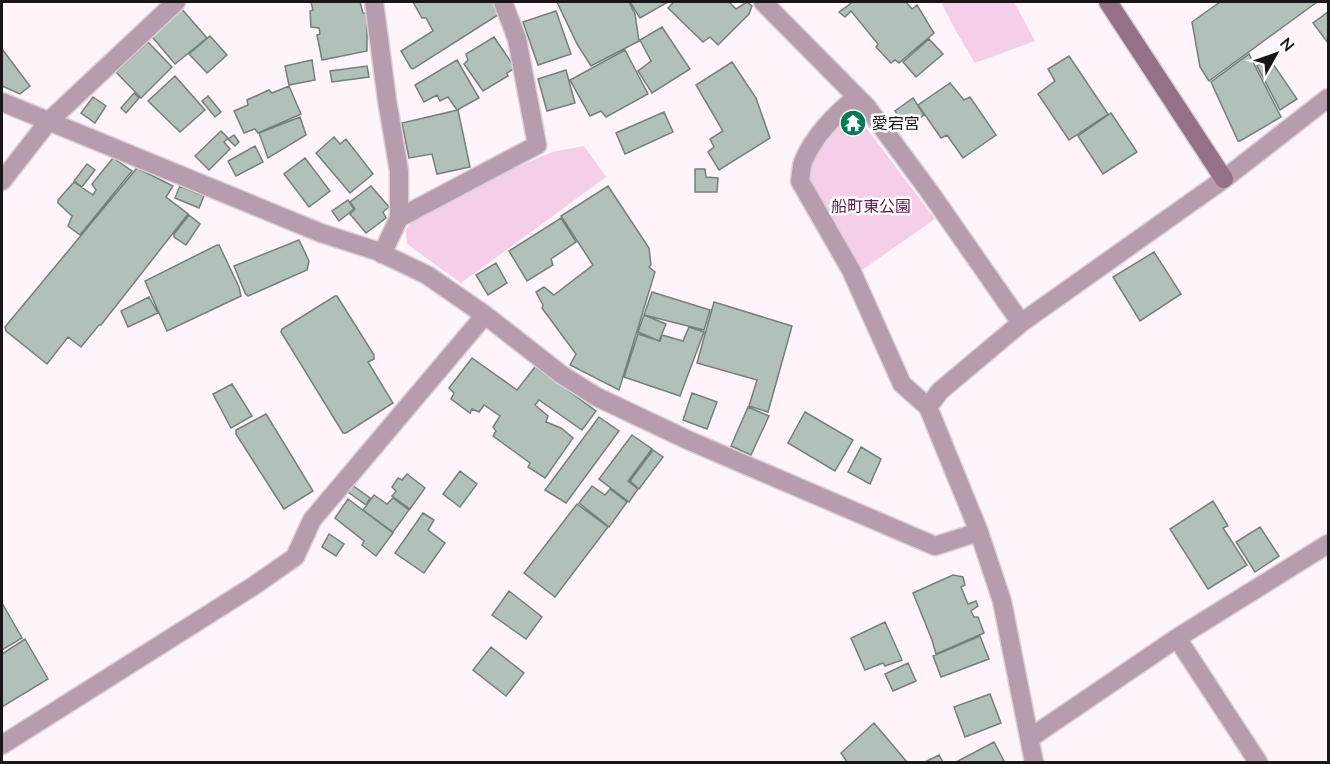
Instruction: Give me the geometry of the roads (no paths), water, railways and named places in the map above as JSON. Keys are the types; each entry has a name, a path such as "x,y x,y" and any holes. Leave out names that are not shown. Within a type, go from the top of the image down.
{"street":[{"path":"2,181 48,122 176,2"},
{"path":"374,2 399,171 399,218 382,254"},
{"path":"399,218 537,145 517,39 503,2"},
{"path":"763,2 867,107 1021,323"},
{"path":"1108,2 1224,179"},
{"path":"857,97 842,109 814,143 803,162 800,181 851,270 902,384 928,407 979,532 1002,601 1034,762"},
{"path":"928,407 940,391 1021,323 1224,179 1329,98"},
{"path":"2,102 321,233 382,254 427,275 485,315 579,386 597,397 690,441 935,546 979,532"},
{"path":"2,745 255,585 295,556 312,520 485,315"},
{"path":"1030,738 1177,638 1329,544"},
{"path":"1177,638 1258,762"}],"place":[{"name":"愛宕宮","path":"853,123"}],"park label":[{"name":"船町東公園","path":"871,206"}]}
